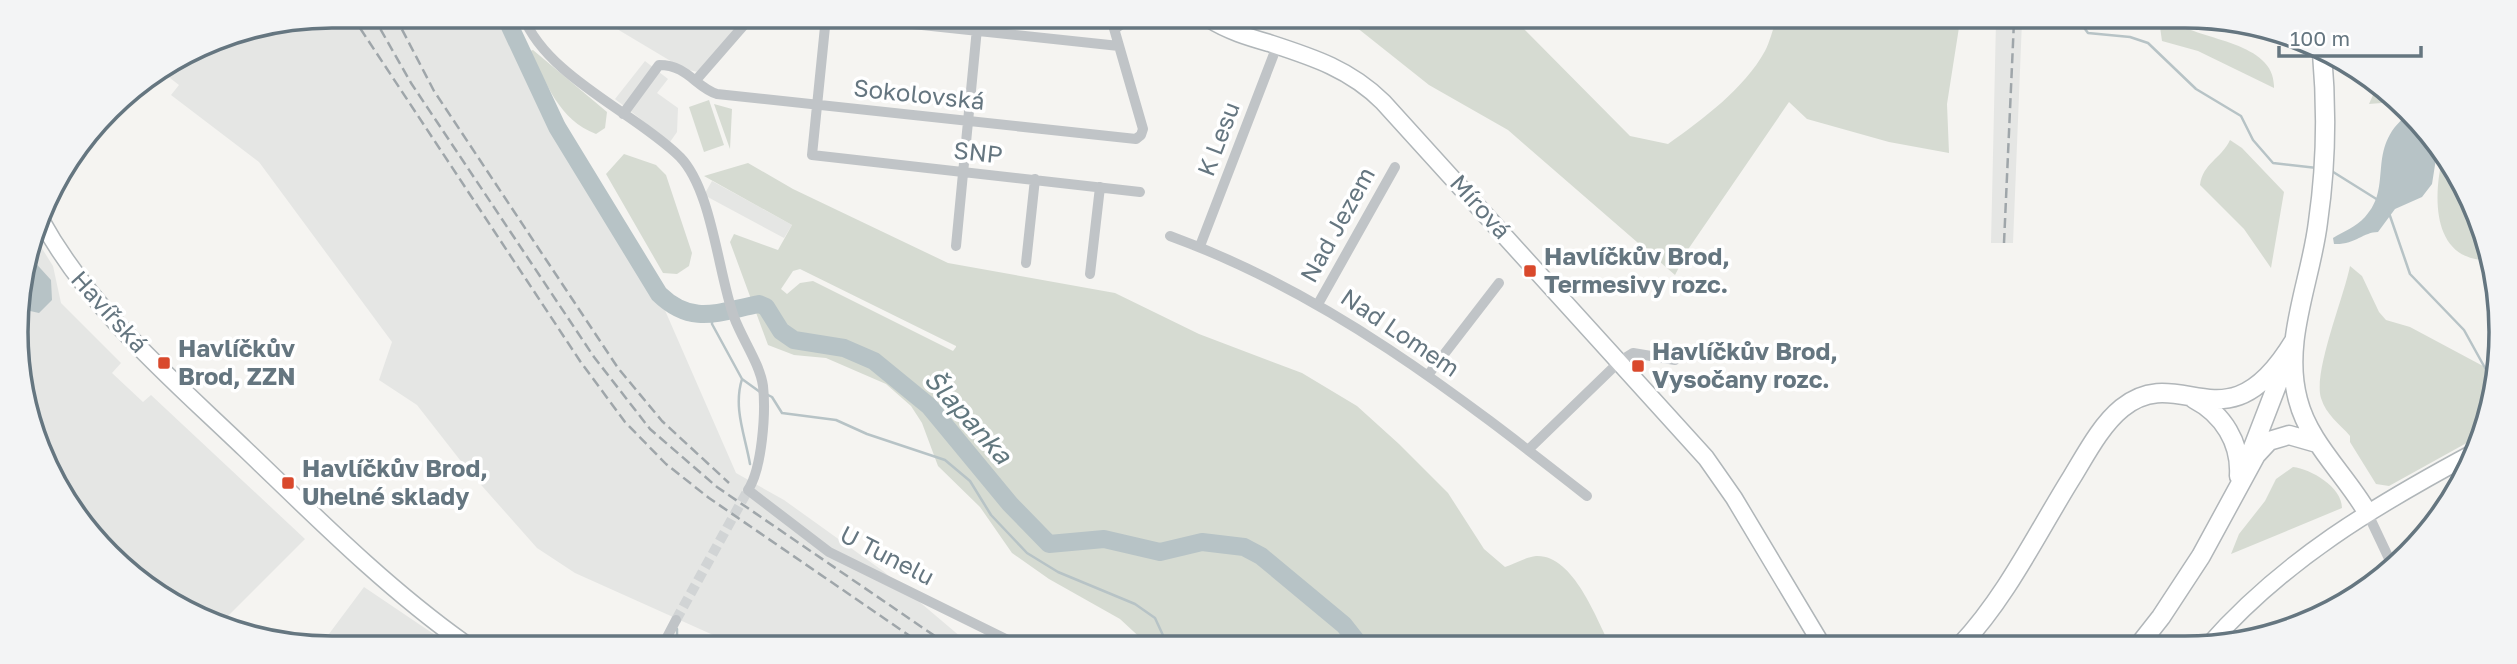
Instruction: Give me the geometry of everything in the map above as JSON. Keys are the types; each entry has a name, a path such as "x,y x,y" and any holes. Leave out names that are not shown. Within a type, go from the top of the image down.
{"main road":[{"path":"2237,488 2294,341 2312,258 2325,141 2322,61"},
{"path":"1969,636 1988,613 2085,456 2117,412 2130,402 2154,394 2222,400 2251,391 2275,371 2294,341"},
{"path":"2294,341 2293,371 2298,400 2316,443 2350,482 2367,512"},
{"path":"2191,398 2214,413 2231,435 2239,461 2237,488"},
{"path":"2146,636 2201,556 2237,488 2256,456 2269,441 2289,435 2316,443"}],"street":[{"path":"528,28 565,69 623,114"},
{"path":"696,79 741,28"},
{"path":"817,106 825,28"},
{"path":"956,246 977,28"},
{"path":"1003,28 1119,46 1114,28"},
{"name":"Mírová","path":"1226,28 1334,65 1379,98 1706,458 1734,498 1817,636"},
{"name":"Sokolovská","path":"623,114 659,65 696,79 717,94 1134,139 1141,136 1143,129 1119,46"},
{"name":"K Lesu","path":"1200,246 1277,46"},
{"name":"SNP","path":"817,106 812,155 1140,192"},
{"name":"U Tunelu","path":"623,114 679,157 691,171 700,192 734,316 763,385 758,466 755,479 748,490 829,552 1002,636"},
{"name":"Nad Jezem","path":"1318,304 1395,167"},
{"path":"1026,262 1035,180"},
{"path":"1090,274 1100,187"},
{"name":"Havířská","path":"46,229 65,264 148,356 402,596 454,636"},
{"name":"Nad Lomem","path":"1171,236 1200,246 1318,304 1428,375 1587,496"},
{"path":"1428,375 1499,283"},
{"path":"1528,450 1620,361 1633,354 1675,360"},
{"path":"2218,634 2234,615 2275,578 2367,512 2461,460"},
{"path":"2367,512 2389,558"},
{"path":"668,636 676,620"},
{"name":"Havířská","path":"436,623 463,636"}],"shaded area":[{"path":"332,28 505,28 544,117 648,290 664,308 736,473 784,500 883,571 960,636 715,636 575,573 537,548 467,469 417,405 379,380 392,342 259,162 171,95 179,85 168,76 216,51 273,34"},
{"path":"615,28 736,28 698,72 684,69"},
{"path":"1357,28 1523,28 1630,136 1668,144 1709,114 1746,78 1765,51 1774,28 1959,28 1947,104 1949,153 1889,142 1807,119 1789,102 1689,248 1675,275 1508,130 1429,85"},
{"path":"1996,28 2022,28 2013,243 1991,243"},
{"path":"2160,28 2187,28 2236,45 2263,61 2271,73 2274,88 2198,51 2162,41"},
{"path":"533,50 607,112 605,128 596,134 572,120 555,100 530,51"},
{"path":"645,61 668,79 657,93 678,108 677,132 670,142 615,99"},
{"path":"2374,94 2385,103 2369,104"},
{"path":"709,100 724,145 704,152 689,107"},
{"path":"714,104 732,109 730,149"},
{"path":"2402,120 2436,160 2432,184 2422,197 2395,209 2378,232 2348,243 2334,244 2333,238 2365,217 2373,205 2378,193 2383,154 2394,128"},
{"path":"2230,140 2242,148 2284,192 2271,268 2244,229 2200,185 2208,166"},
{"path":"624,154 656,165 666,175 692,253 689,266 677,274 663,273 606,174"},
{"path":"748,163 793,189 948,263 1115,293 1199,334 1302,373 1357,406 1399,444 1448,493 1484,549 1505,567 1536,556 1549,558 1561,565 1582,590 1606,636 1138,636 1120,619 1049,579 1012,553 980,507 938,466 922,423 911,406 886,384 826,358 794,355 768,345 730,242 734,234 778,250 792,225 704,176","holes":["800,269 956,346 953,351 813,281 800,283 787,294 781,289 793,271"]},
{"path":"2440,169 2458,198 2480,259 2471,258 2457,250 2440,223"},
{"path":"712,181 792,225 784,238 704,195"},
{"path":"40,246 53,266 61,303 121,363 112,373 143,402 151,395 305,539 227,617 163,585 132,561 103,532 79,501 59,466 38,411 28,332 31,292"},
{"path":"36,263 51,280 52,300 39,313 29,311"},
{"path":"2350,266 2362,276 2379,312 2386,320 2410,327 2483,366 2486,373 2479,411 2468,442 2389,486 2376,484 2350,442 2350,436 2330,414 2321,398 2321,371"},
{"path":"2293,467 2308,471 2324,480 2337,493 2342,508 2231,554 2239,534 2265,501 2276,479"},
{"path":"364,587 437,636 332,636 328,636"}],"waterway":[{"name":"Šlapanka","path":"511,28 557,127 659,294 671,304 683,310 706,314 759,304 766,307 781,331 794,340 844,348 874,361 929,406 1010,504 1049,544 1104,539 1160,552 1202,542 1244,547 1261,556 1344,625 1353,636"},
{"path":"2084,28 2088,33 2130,37 2148,43 2196,89 2241,116 2253,140 2273,163 2317,168"},
{"path":"2330,170 2378,200"},
{"path":"2389,213 2410,274 2464,330 2486,370"},
{"path":"712,314 712,324 742,379 739,411 750,464"},
{"path":"742,379 760,392"},
{"path":"766,394 772,397 782,413 836,420 867,434 945,460 970,481 991,515 1027,553 1058,572 1135,604 1155,618 1163,636"},
{"path":"677,629 677,636"}],"tunnel":[{"path":"676,620 748,490"}],"railway":[{"path":"360,28 580,361 625,422 666,464 709,498 910,636"},
{"path":"380,28 411,83 594,357 650,429 717,487 935,636"},
{"path":"401,28 434,91 618,368 662,421 729,483"},
{"path":"2004,243 2014,28"}],"place":[{"name":"Havlíčkův Brod, Termesivy rozc.","path":"1530,271"},
{"name":"Havlíčkův Brod, ZZN","path":"164,363"},
{"name":"Havlíčkův Brod, Vysočany rozc.","path":"1638,366"},
{"name":"Havlíčkův Brod, Uhelné sklady","path":"288,483"}]}
